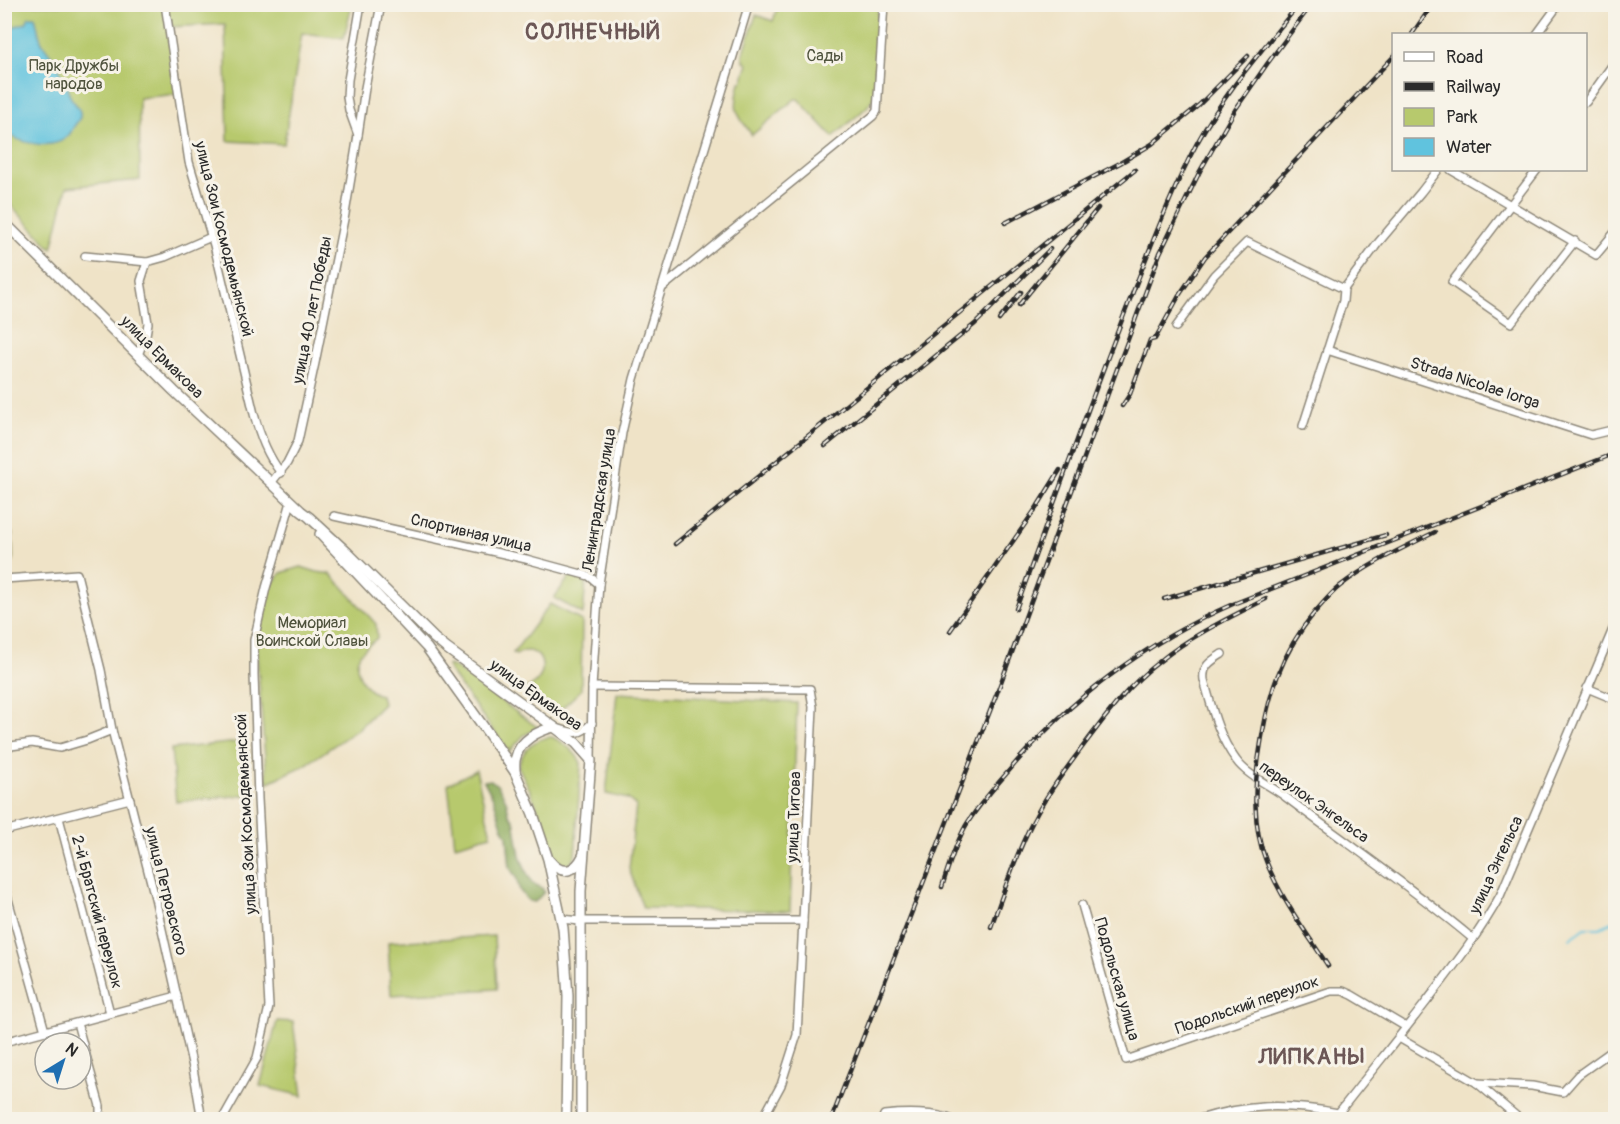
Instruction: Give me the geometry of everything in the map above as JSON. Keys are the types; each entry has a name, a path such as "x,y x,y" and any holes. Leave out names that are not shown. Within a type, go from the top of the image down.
{"main road":[{"name":"улица Ермакова","path":"4,222 301,512 357,576 428,648 515,772 533,814 548,859 561,919 568,996 566,1119"},
{"name":"улица Ермакова","path":"301,512 325,531 446,648 576,743 591,760"},
{"path":"515,772 516,755 524,743 532,735 554,727"},
{"path":"581,1119 580,891 591,760"},
{"path":"548,859 554,867 562,871 569,870 579,865 585,852"}],"street":[{"name":"улица Зои Космодемьянской","path":"165,4 189,162 214,245 261,438 268,455 281,472"},
{"name":"улица 40 лет Победы","path":"358,135 347,97 362,4"},
{"name":"улица 40 лет Победы","path":"271,483 293,453 304,416 345,214 381,4"},
{"name":"Ленинградская улица","path":"591,760 592,687 599,584 622,433 633,379 749,4"},
{"path":"663,287 877,111 884,4"},
{"path":"1538,33 1559,4"},
{"path":"1610,4 1616,8"},
{"path":"1587,101 1616,60"},
{"path":"1303,426 1343,301 1344,289 1378,243 1437,171"},
{"path":"1453,171 1596,255 1616,231"},
{"path":"1536,171 1452,282 1511,322 1575,241"},
{"path":"86,256 147,262 165,257 211,237"},
{"path":"1176,327 1214,275 1246,242 1344,289"},
{"path":"138,355 148,323 141,280 147,262"},
{"name":"Strada Nicolae Iorga","path":"1327,350 1591,435 1616,429"},
{"name":"улица Зои Космодемьянской","path":"222,1119 257,1058 269,1007 258,799 254,640 266,588 291,502"},
{"name":"Спортивная улица","path":"334,516 546,564 589,576 599,584"},
{"name":"улица Петровского","path":"4,579 77,574 112,730 155,898 193,1068 202,1119"},
{"name":"улица Энгельса","path":"1335,1116 1399,1038 1473,939 1500,896 1616,622"},
{"name":"переулок Энгельса","path":"1222,654 1209,662 1203,672 1218,730 1236,761 1390,873 1473,939"},
{"name":"улица Титова","path":"592,687 810,689 813,706 803,921"},
{"path":"1587,688 1616,700"},
{"path":"554,727 574,733 584,731 592,723"},
{"path":"4,747 32,743 60,748 112,730"},
{"path":"4,831 130,799"},
{"name":"2-й Братский переулок","path":"59,818 110,1013"},
{"path":"4,885 45,1031 177,996"},
{"name":"Подольская улица","path":"1082,904 1126,1060"},
{"path":"561,919 580,921 803,921 797,1035 782,1085 762,1119"},
{"name":"Подольский переулок","path":"1126,1060 1330,991 1343,991 1352,995 1406,1028"},
{"path":"77,1023 100,1106 100,1119"},
{"path":"4,1042 33,1034"},
{"path":"1399,1038 1477,1083 1521,1119"},
{"path":"1477,1083 1532,1086 1563,1092 1578,1075 1616,1048"},
{"path":"1196,1119 1224,1111 1271,1105 1313,1108 1335,1116"},
{"path":"882,1119 884,1115 898,1114 940,1115 953,1119"},
{"path":"4,1115 9,1119"}],"green space":[{"name":"Парк Дружбы народов","path":"5,5 352,5 344,38 302,33 284,144 228,141 225,24 169,27 178,94 139,98 140,180 67,187 52,249 5,199"},
{"name":"Сады","path":"778,5 878,5 876,94 867,107 833,137 798,99 795,99 752,135 739,115 736,105 738,92 748,64 744,61 743,55 756,15 773,21"},
{"path":"5,533 12,533 13,562 5,562"},
{"name":"Мемориал Воинской Славы","path":"301,567 331,574 376,624 377,638 360,653 357,668 362,680 370,690 381,695 383,704 358,729 305,765 267,783 256,643 271,585 281,573"},
{"path":"570,576 586,581 583,614 554,598"},
{"path":"550,604 582,621 581,690 556,714 522,690 533,685 540,678 542,662 538,656 525,651 516,655 513,653"},
{"path":"448,665 454,667 537,729 524,735 509,752 450,672"},
{"path":"617,693 797,703 790,911 643,908 629,869 636,806 628,799 606,794"},
{"path":"552,737 569,748 581,763 575,856 570,864 555,861 540,813 518,766 530,746 535,742"},
{"path":"247,741 253,794 176,802 171,749"},
{"path":"476,770 491,835 455,845 448,784"},
{"path":"491,780 498,786 506,800 509,814 514,820 520,856 527,873 532,883 542,888 544,892 535,902 529,901 520,891 516,877 510,868 507,836 494,800 484,781"},
{"path":"494,936 497,989 391,995 388,942"},
{"path":"277,1021 293,1022 303,1096 260,1086"}],"water":[{"path":"29,17 35,17 41,41 57,63 63,81 68,83 69,94 79,108 79,120 68,136 53,144 27,142 5,132 5,32 9,28 26,23"}],"waterway":[{"path":"1570,939 1585,928 1600,928 1616,920"}],"railway":[{"path":"1016,609 1114,340 1178,182 1197,143 1219,107 1299,4"},
{"path":"831,1120 997,693 1160,253 1200,171 1235,110 1312,4"},
{"path":"1413,33 1433,4"},
{"path":"1005,223 1152,144 1199,105 1248,56"},
{"path":"1122,406 1130,394 1150,340 1155,339 1180,294 1205,257 1392,58"},
{"path":"675,544 1135,170"},
{"path":"1019,305 1098,208"},
{"path":"825,446 975,324 1050,249"},
{"path":"999,320 1021,292"},
{"path":"942,887 965,827 990,793 1056,721 1082,697 1139,655 1201,619 1233,604 1616,453"},
{"path":"950,631 1037,507 1060,470"},
{"path":"1328,966 1279,889 1261,847 1256,819 1256,791 1258,763 1267,711 1284,660 1303,628 1327,598 1362,571 1435,532"},
{"path":"1164,599 1386,535"},
{"path":"991,927 1016,860 1038,811 1117,702 1148,670 1185,643 1266,599"}],"district":[{"name":"СОЛНЕЧНЫЙ","path":"593,32"},
{"name":"ЛИПКАНЫ","path":"1312,1057"}]}
